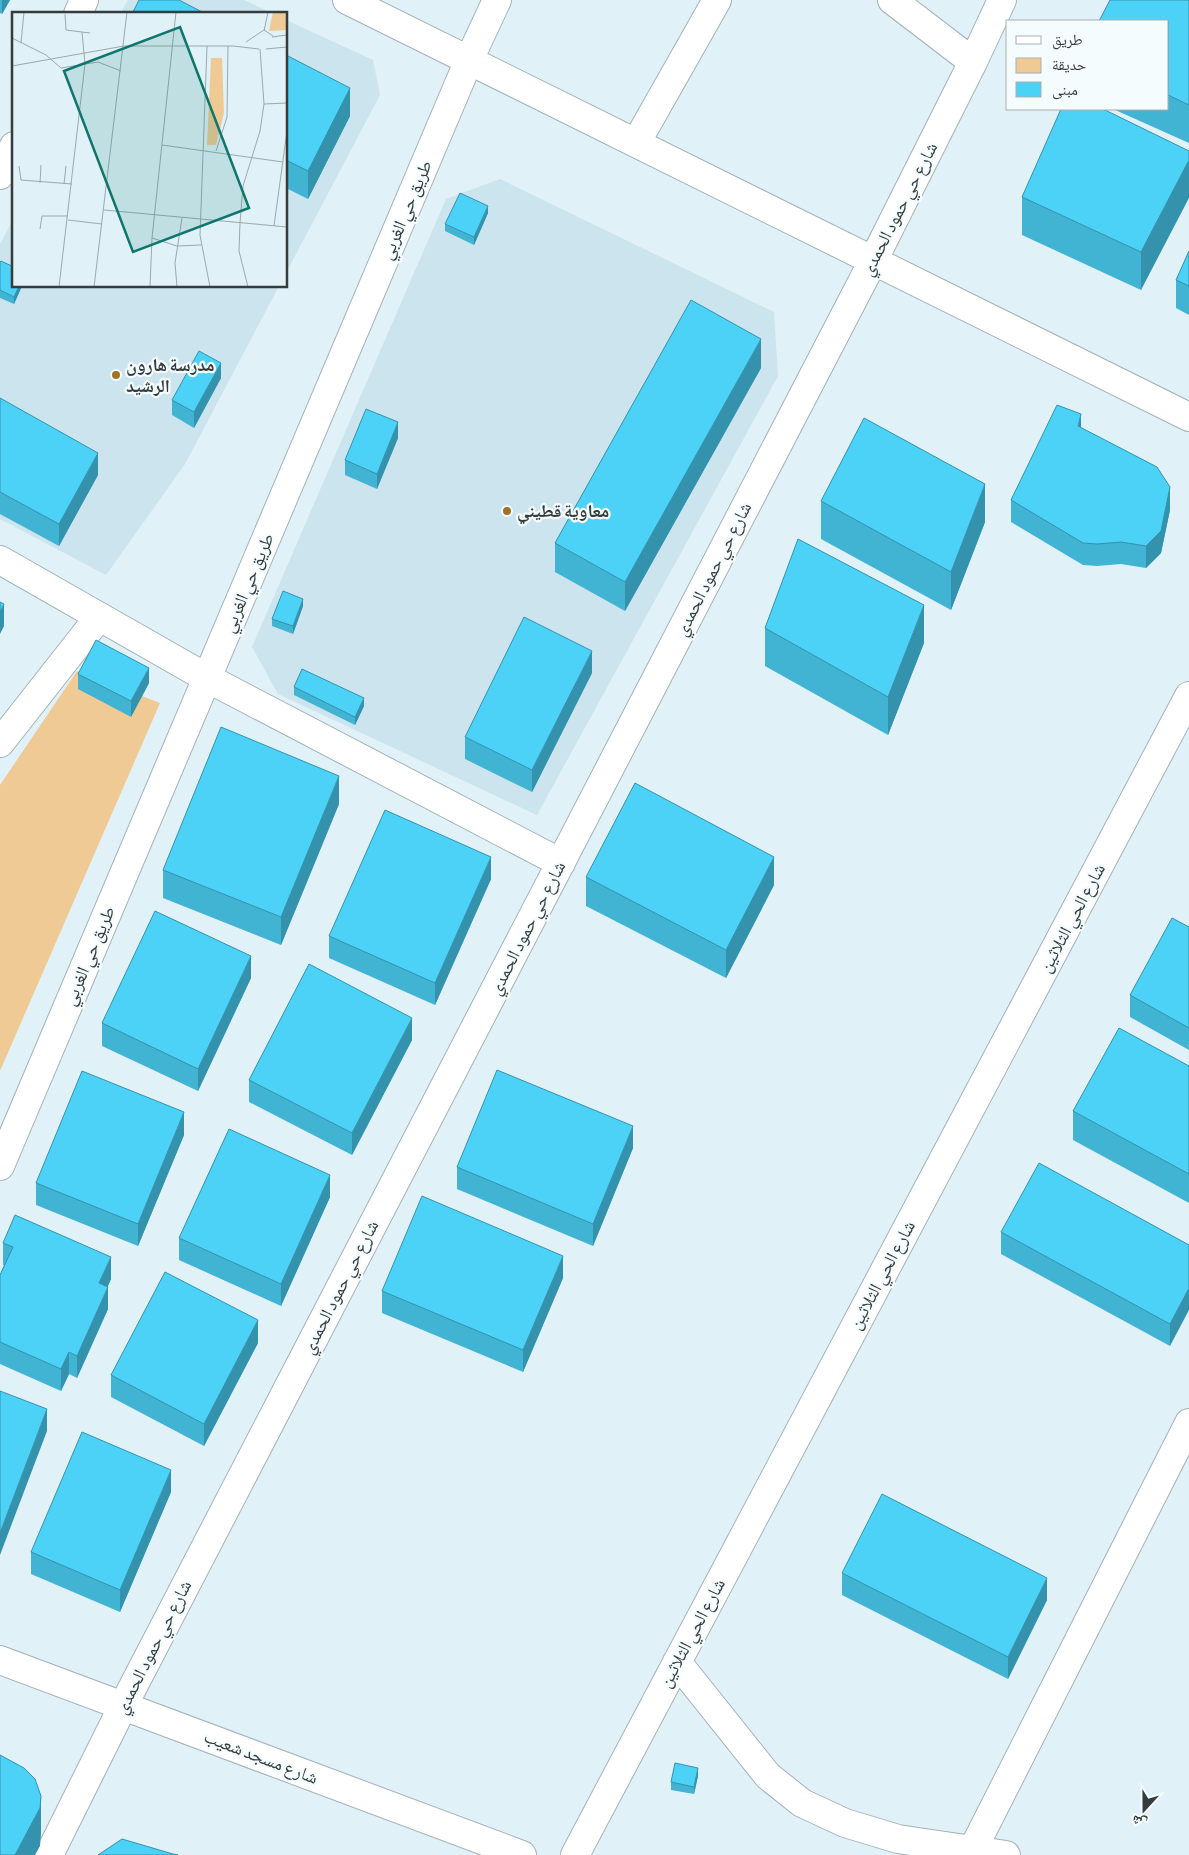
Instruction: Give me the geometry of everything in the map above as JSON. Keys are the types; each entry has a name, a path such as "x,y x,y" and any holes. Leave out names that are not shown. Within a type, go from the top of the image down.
{"street":[{"path":"79,12 84,0"},
{"path":"347,0 1189,418"},
{"name":"طريق حي الغربي","path":"0,1166 469,60 497,0"},
{"path":"636,143 717,0"},
{"path":"892,0 973,62"},
{"name":"شارع حي حمود الحمدي","path":"49,1855 122,1706 873,261 1002,0"},
{"path":"0,175 12,150"},
{"path":"0,560 207,678 561,863"},
{"path":"0,743 99,617"},
{"name":"شارع الحي الثلاثين","path":"575,1855 1189,696"},
{"path":"971,1853 1189,1423"},
{"name":"شارع مسجد شعيب","path":"0,1660 522,1855"},
{"path":"677,1662 768,1776 802,1803 846,1823 898,1839 971,1853 1006,1855"}],"shaded area":[{"path":"128,0 244,0 270,12 121,12"},
{"path":"288,21 373,60 380,95 288,269"},
{"name":"معاوية قطيني","path":"500,179 774,312 778,376 537,815 278,694 252,647 446,199"},
{"name":"مدرسة هارون الرشيد","path":"12,222 12,288 278,288 185,464 106,575 0,519 0,244"}],"green space":[{"path":"77,671 160,703 0,1071 0,785"}],"building":[{"path":"139,0 179,0 202,12 133,12"},
{"path":"1110,0 1189,0 1189,105 1169,95 1169,20 1100,20"},
{"path":"288,56 350,88 308,171 288,161"},
{"path":"1061,110 1105,110 1189,151 1189,160 1141,252 1022,197"},
{"path":"460,193 488,206 474,237 445,224"},
{"path":"1189,251 1189,286 1176,280"},
{"path":"0,262 12,266 12,288 18,288 14,297 0,290"},
{"path":"691,300 761,339 625,582 555,543"},
{"path":"199,351 221,363 194,412 172,400"},
{"path":"0,398 98,453 59,524 0,492"},
{"path":"1057,405 1081,414 1078,426 1157,467 1170,487 1161,531 1146,546 1121,542 1083,543 1011,500"},
{"path":"366,409 398,422 377,474 345,460"},
{"path":"864,418 985,484 951,572 821,501"},
{"path":"798,539 924,605 888,697 765,628"},
{"path":"283,591 303,599 293,626 272,619"},
{"path":"0,602 4,604 0,612"},
{"path":"524,617 592,651 532,770 465,737"},
{"path":"96,640 149,668 131,701 78,674"},
{"path":"302,669 364,698 355,717 294,687"},
{"path":"221,727 339,776 281,917 163,870"},
{"path":"635,783 774,857 726,950 586,877"},
{"path":"385,810 491,857 435,983 329,936"},
{"path":"155,911 251,956 198,1069 102,1023"},
{"path":"1172,918 1189,927 1189,1028 1130,995"},
{"path":"309,964 412,1018 352,1133 249,1080"},
{"path":"1119,1028 1189,1066 1189,1174 1073,1111"},
{"path":"497,1070 633,1126 593,1224 457,1167"},
{"path":"82,1071 184,1112 138,1224 36,1183"},
{"path":"229,1129 330,1175 281,1284 179,1238"},
{"path":"1039,1163 1189,1245 1189,1288 1170,1324 1001,1232"},
{"path":"422,1196 563,1256 523,1350 382,1291"},
{"path":"15,1215 111,1257 99,1283 108,1287 77,1356 69,1352 61,1369 0,1342 0,1275 13,1247 3,1243"},
{"path":"165,1272 258,1320 204,1424 111,1375"},
{"path":"0,1391 47,1409 0,1533"},
{"path":"82,1432 171,1470 120,1590 31,1552"},
{"path":"882,1494 1047,1578 1008,1657 842,1573"},
{"path":"0,1755 24,1768 35,1779 41,1796 40,1808 15,1855 0,1855"},
{"path":"675,1763 698,1768 694,1787 671,1782"},
{"path":"122,1839 173,1854 178,1855 98,1855"}],"place":[{"name":"مدرسة هارون الرشيد","path":"116,375"},
{"name":"معاوية قطيني","path":"507,511"}]}
